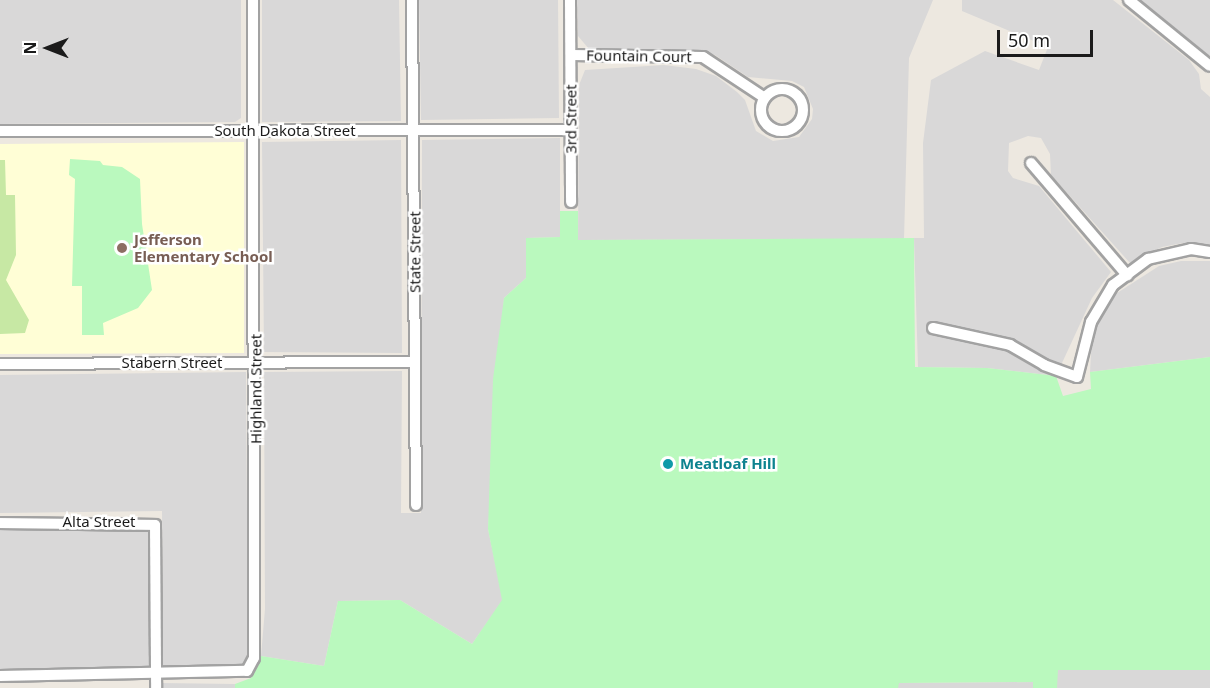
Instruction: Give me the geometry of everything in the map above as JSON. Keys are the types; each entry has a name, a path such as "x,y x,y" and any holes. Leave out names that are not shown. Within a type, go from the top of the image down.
{"street":[{"name":"Highland Street","path":"157,673 247,671 254,658 256,363 253,0"},
{"name":"State Street","path":"412,0 416,505"},
{"name":"3rd Street","path":"570,0 571,202"},
{"path":"1129,0 1210,66"},
{"name":"Fountain Court","path":"572,55 703,57 765,98"},
{"name":"South Dakota Street","path":"0,131 570,130"},
{"path":"1031,163 1127,275"},
{"path":"933,328 1010,345 1044,365 1077,376 1091,322 1113,285 1148,259 1191,249 1210,252"},
{"name":"Stabern Street","path":"0,364 415,362"},
{"name":"Alta Street","path":"0,523 155,525 157,673"},
{"path":"0,676 157,673 156,688"}],"shaded area":[{"path":"0,0 241,0 241,118 235,122 0,124"},
{"path":"262,0 399,0 401,121 262,122"},
{"path":"419,0 558,0 559,118 421,120"},
{"path":"577,0 933,0 909,58 904,239 578,240 579,85 585,70 664,65 696,69 716,76 745,100 756,131 773,141 799,137 812,119 813,109 804,87 792,81 748,77 715,55 700,51 589,49 578,36"},
{"path":"962,0 1113,0 1189,60 1199,74 1201,89 1210,97 1210,246 1183,243 1162,247 1130,263 1051,175 1050,154 1041,138 1028,136 1009,143 1008,171 1013,178 1039,186 1111,272 1092,298 1056,376 987,368 918,367 914,238 924,238 923,143 931,80 985,51 1039,70 1048,47 962,11"},
{"path":"1139,0 1210,0 1210,55 1205,55"},
{"path":"560,138 560,237 527,238 526,278 504,298 488,529 503,600 472,644 400,600 338,601 324,666 261,656 265,609 264,372 402,371 401,513 421,513 422,140"},
{"path":"401,140 402,353 264,352 262,142"},
{"name":"Jefferson Elementary School","path":"244,142 244,353 0,354 0,144"},
{"path":"1181,261 1210,261 1210,357 1090,372 1092,334 1114,295 1159,266"},
{"path":"246,372 248,656 240,669 163,670 162,511 0,513 0,375"},
{"path":"0,526 149,530 150,668 0,670"},
{"path":"1057,670 1210,670 1210,688 1057,688"},
{"path":"1033,682 1033,688 898,688 898,683"},
{"path":"160,683 235,684 235,688 160,688"}],"green space":[{"path":"70,159 100,161 103,165 122,167 140,179 142,224 152,290 138,308 103,323 104,335 82,335 82,286 72,286 75,179 69,175"},
{"path":"0,160 5,160 6,195 15,195 16,255 6,280 29,320 25,333 0,334"},
{"path":"560,211 578,211 578,240 914,238 915,367 987,368 1056,376 1063,396 1091,389 1090,372 1210,357 1210,670 1058,670 1057,688 1033,688 1033,682 899,683 898,688 235,688 235,684 251,678 261,656 324,666 338,601 400,600 472,644 502,600 488,529 493,379 504,298 526,278 526,238 560,237"}],"place":[{"name":"Jefferson Elementary School","path":"122,248"},
{"name":"Meatloaf Hill","path":"668,464"}]}
